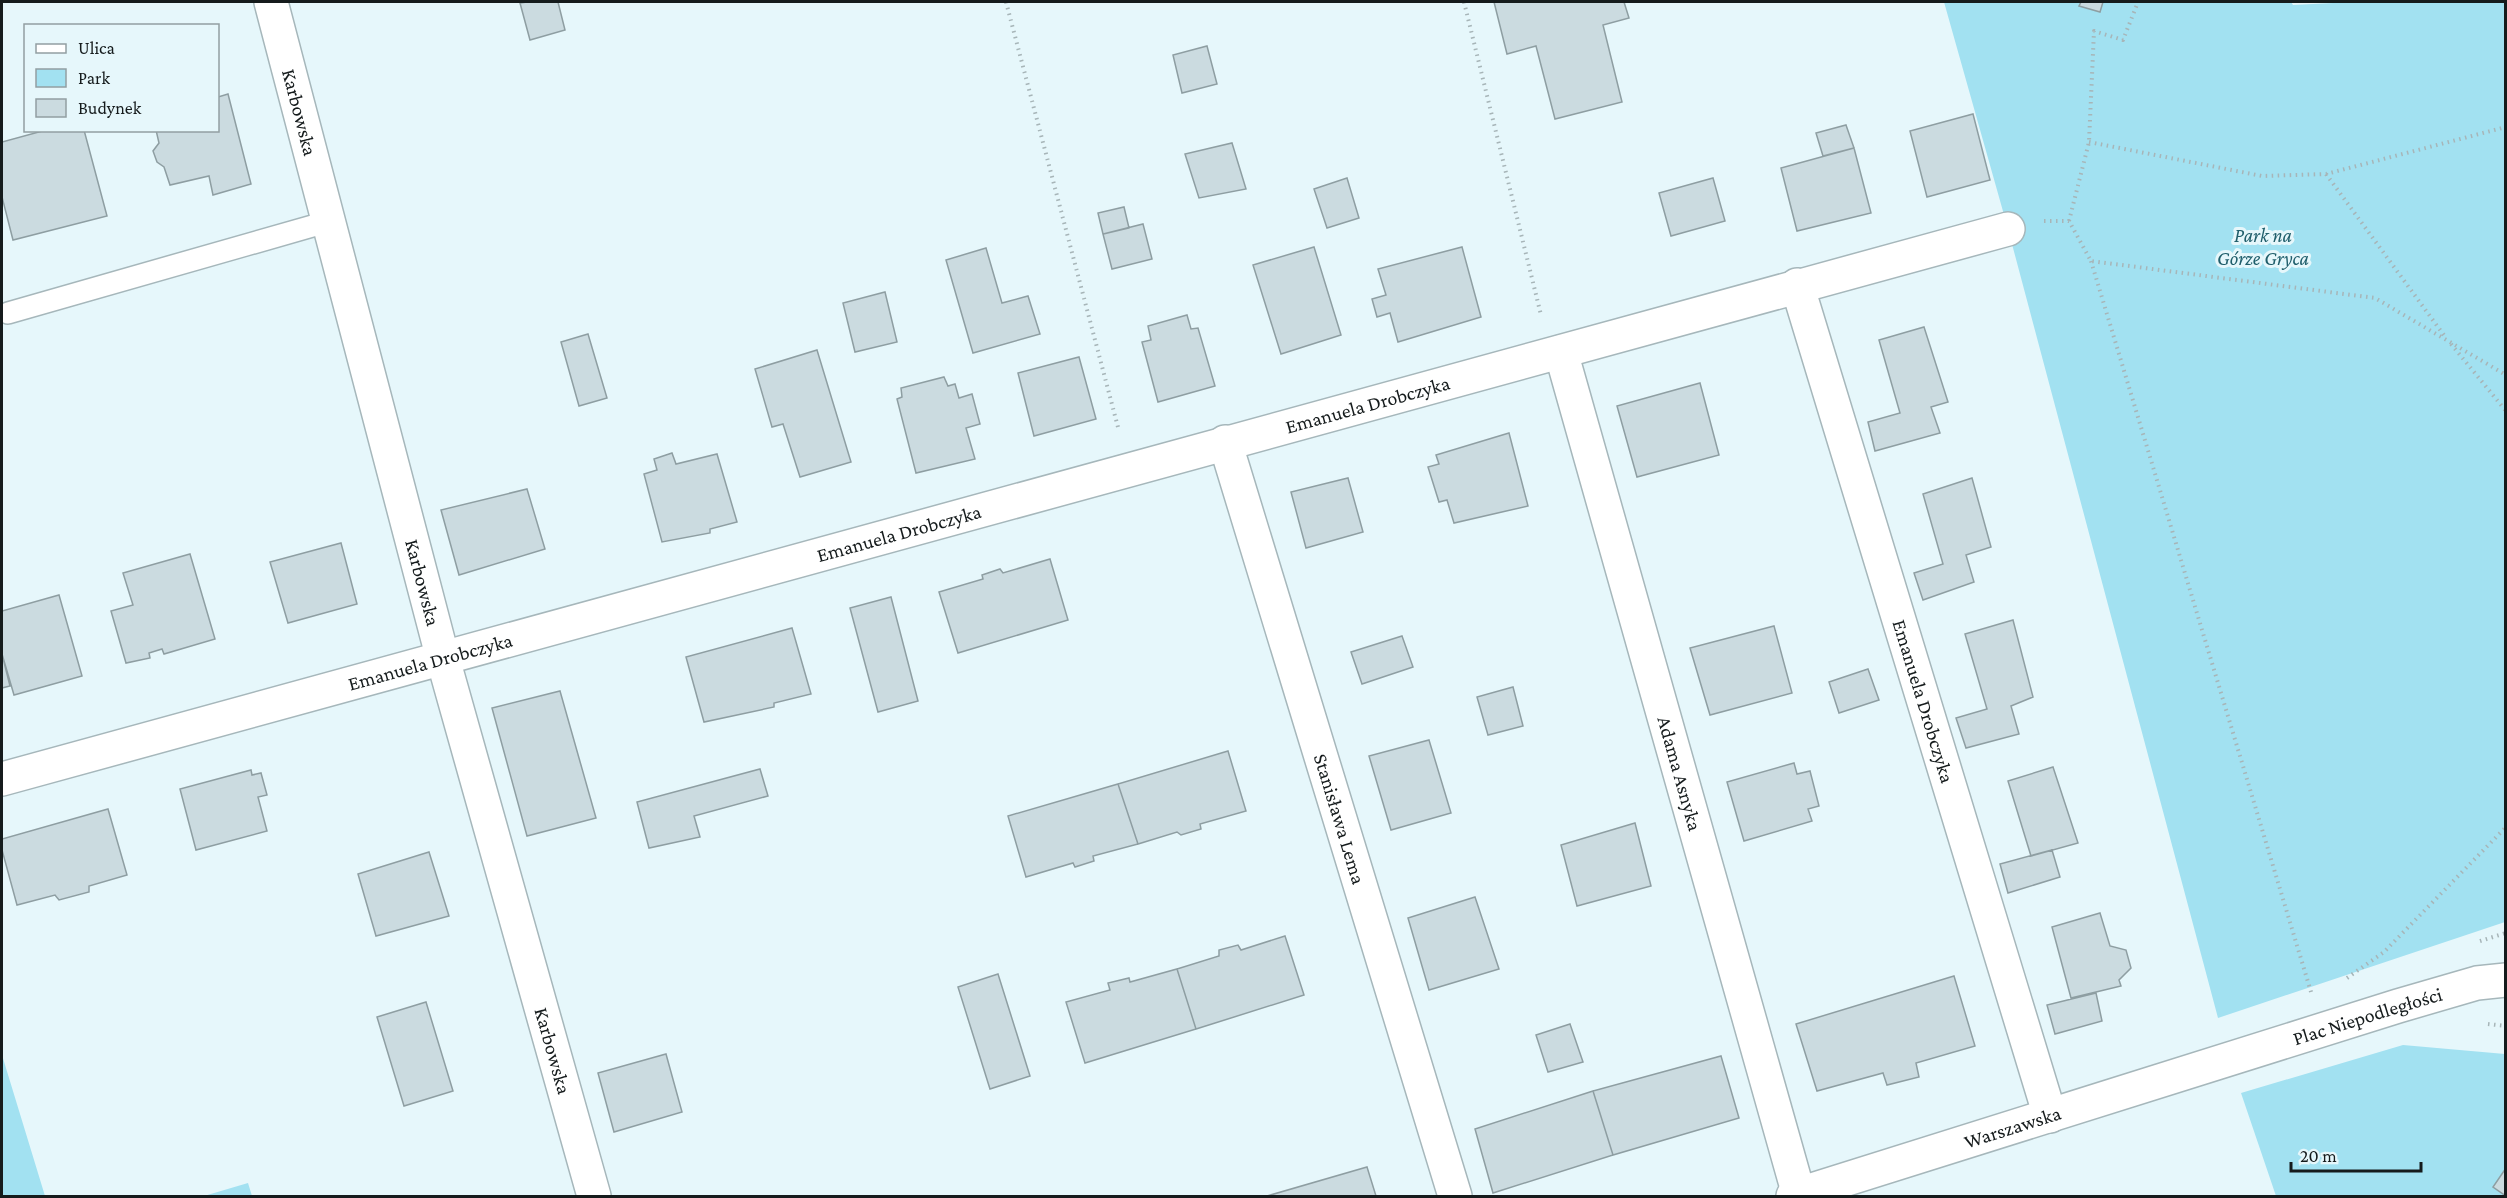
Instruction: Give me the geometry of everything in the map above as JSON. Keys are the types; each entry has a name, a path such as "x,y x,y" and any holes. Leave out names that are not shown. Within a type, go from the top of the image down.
{"street":[{"name":"Karbowska","path":"272,2 443,659 594,1197"},
{"name":"Emanuela Drobczyka","path":"2,779 2008,229"},
{"name":"Emanuela Drobczyka","path":"1797,285 2050,1116"},
{"name":"Adama Asnyka","path":"1556,353 1797,1196"},
{"name":"Stanisława Lema","path":"1226,442 1455,1197"},
{"name":"Plac Niepodległości","path":"2230,1059 2477,983 2505,980"},
{"name":"Warszawska","path":"1797,1196 2230,1059"}],"lane":[{"path":"8,313 330,221"}],"path":[{"path":"1006,2 1129,470"},
{"path":"1464,2 1556,353"},
{"path":"2138,2 2123,40 2094,32 2089,142 2069,221 2091,261 2314,1001"},
{"path":"2089,142 2262,176 2326,174 2505,127"},
{"path":"2326,174 2448,341 2505,411"},
{"path":"2048,220 2069,221"},
{"path":"2091,261 2374,298 2505,375"},
{"path":"2340,983 2384,952 2505,827"},
{"path":"2476,942 2505,933"}],"green space":[{"name":"Park na Górze Gryca","path":"1944,2 2291,2 2293,5 2353,2 2505,2 2505,922 2218,1018 2008,229"},
{"path":"2403,1045 2505,1054 2505,1196 2276,1196 2241,1093"},
{"path":"2,1055 45,1196 2,1196"},
{"path":"248,1183 252,1196 204,1196"}],"building":[{"path":"558,2 565,30 530,40 520,3"},
{"path":"1494,2 1624,2 1629,18 1603,25 1622,102 1555,119 1536,46 1507,54"},
{"path":"2081,2 2103,2 2100,12 2079,6"},
{"path":"1207,46 1217,84 1182,93 1173,55"},
{"path":"228,94 251,184 213,195 209,176 170,185 164,167 157,162 153,151 159,143 156,132 219,132 219,97"},
{"path":"1973,114 1990,180 1927,197 1910,131"},
{"path":"1846,125 1854,148 1823,156 1816,133"},
{"path":"39,132 85,132 107,216 13,240 2,197 2,142"},
{"path":"1232,143 1246,189 1199,198 1185,154"},
{"path":"1854,148 1871,213 1797,231 1781,168"},
{"path":"1347,178 1359,218 1327,228 1314,189"},
{"path":"1713,178 1725,221 1671,236 1659,193"},
{"path":"1124,207 1129,228 1103,234 1098,213"},
{"path":"1143,224 1152,259 1112,269 1103,234"},
{"path":"1314,247 1341,335 1281,354 1253,265"},
{"path":"1462,247 1481,317 1398,342 1390,313 1377,317 1372,299 1386,295 1378,269"},
{"path":"986,248 1002,303 1028,296 1040,334 973,353 946,260"},
{"path":"885,292 897,342 855,352 843,303"},
{"path":"1187,315 1191,329 1198,328 1215,386 1158,402 1142,342 1151,340 1148,326"},
{"path":"1924,327 1948,402 1931,407 1940,433 1875,451 1868,422 1900,413 1879,340"},
{"path":"588,334 607,398 579,406 561,342"},
{"path":"817,350 851,462 800,477 783,424 772,427 755,369"},
{"path":"1079,357 1096,419 1034,436 1018,373"},
{"path":"944,377 948,386 955,384 959,398 972,394 980,424 966,428 975,459 916,473 897,399 902,397 901,388"},
{"path":"1700,383 1719,455 1637,477 1617,406"},
{"path":"1509,433 1528,506 1454,523 1447,500 1439,502 1428,467 1439,464 1436,455"},
{"path":"672,453 676,464 717,454 737,522 710,529 710,533 662,542 644,474 657,470 654,459"},
{"path":"1348,478 1363,532 1306,548 1291,492"},
{"path":"1972,478 1991,547 1966,555 1974,582 1923,600 1914,573 1943,564 1923,494"},
{"path":"527,489 545,549 459,575 441,510"},
{"path":"341,543 357,604 288,623 270,562"},
{"path":"190,554 215,639 164,654 162,649 149,653 150,658 126,663 111,611 133,605 123,573"},
{"path":"1050,559 1068,620 958,653 939,592 983,579 982,575 1000,569 1003,573"},
{"path":"59,595 82,676 14,695 2,654 2,611"},
{"path":"891,597 918,701 878,712 850,608"},
{"path":"2013,620 2033,697 2011,706 2019,734 1966,748 1956,718 1987,709 1965,634"},
{"path":"1774,626 1792,693 1710,715 1690,648"},
{"path":"792,628 811,694 774,703 774,707 704,722 686,657"},
{"path":"1402,636 1413,667 1362,684 1351,652"},
{"path":"2,654 10,686 2,688"},
{"path":"1868,669 1879,700 1839,713 1829,682"},
{"path":"1513,687 1523,726 1488,735 1477,697"},
{"path":"560,691 596,818 527,836 492,708"},
{"path":"1429,740 1451,813 1391,830 1369,756"},
{"path":"1228,751 1246,811 1200,824 1201,829 1181,835 1177,832 1138,844 1118,784"},
{"path":"1794,763 1797,774 1810,771 1819,806 1808,809 1812,821 1744,841 1727,782"},
{"path":"2053,767 2078,843 2031,856 2008,781"},
{"path":"760,769 768,796 694,816 700,837 649,848 637,802"},
{"path":"251,770 252,775 261,773 267,795 258,797 267,831 196,850 180,789"},
{"path":"1118,784 1138,844 1093,856 1094,861 1075,867 1073,863 1026,877 1008,816"},
{"path":"108,809 127,875 89,886 89,892 59,900 55,895 17,905 2,850 2,839"},
{"path":"1635,823 1651,886 1577,906 1561,845"},
{"path":"2052,850 2060,877 2008,893 2000,864"},
{"path":"429,852 449,916 376,936 358,874"},
{"path":"1475,897 1499,969 1429,990 1408,918"},
{"path":"2100,913 2110,946 2126,950 2131,968 2119,980 2121,986 2071,998 2052,927"},
{"path":"1285,936 1304,995 1196,1029 1177,969 1219,956 1219,950 1238,945 1241,950"},
{"path":"1177,969 1196,1029 1085,1063 1066,1002 1110,990 1108,983 1129,978 1130,982"},
{"path":"998,974 1030,1076 990,1089 958,987"},
{"path":"1954,976 1975,1046 1916,1063 1919,1077 1887,1085 1883,1073 1817,1091 1796,1024"},
{"path":"2096,993 2102,1021 2055,1034 2047,1005"},
{"path":"426,1002 453,1091 404,1106 377,1017"},
{"path":"1570,1024 1583,1062 1548,1072 1536,1035"},
{"path":"666,1054 682,1112 614,1132 598,1073"},
{"path":"1721,1056 1739,1118 1613,1155 1593,1091"},
{"path":"1593,1091 1613,1155 1493,1193 1475,1129"},
{"path":"1367,1167 1376,1196 1267,1196"},
{"path":"2506,1168 2506,1196 2493,1187"}]}
